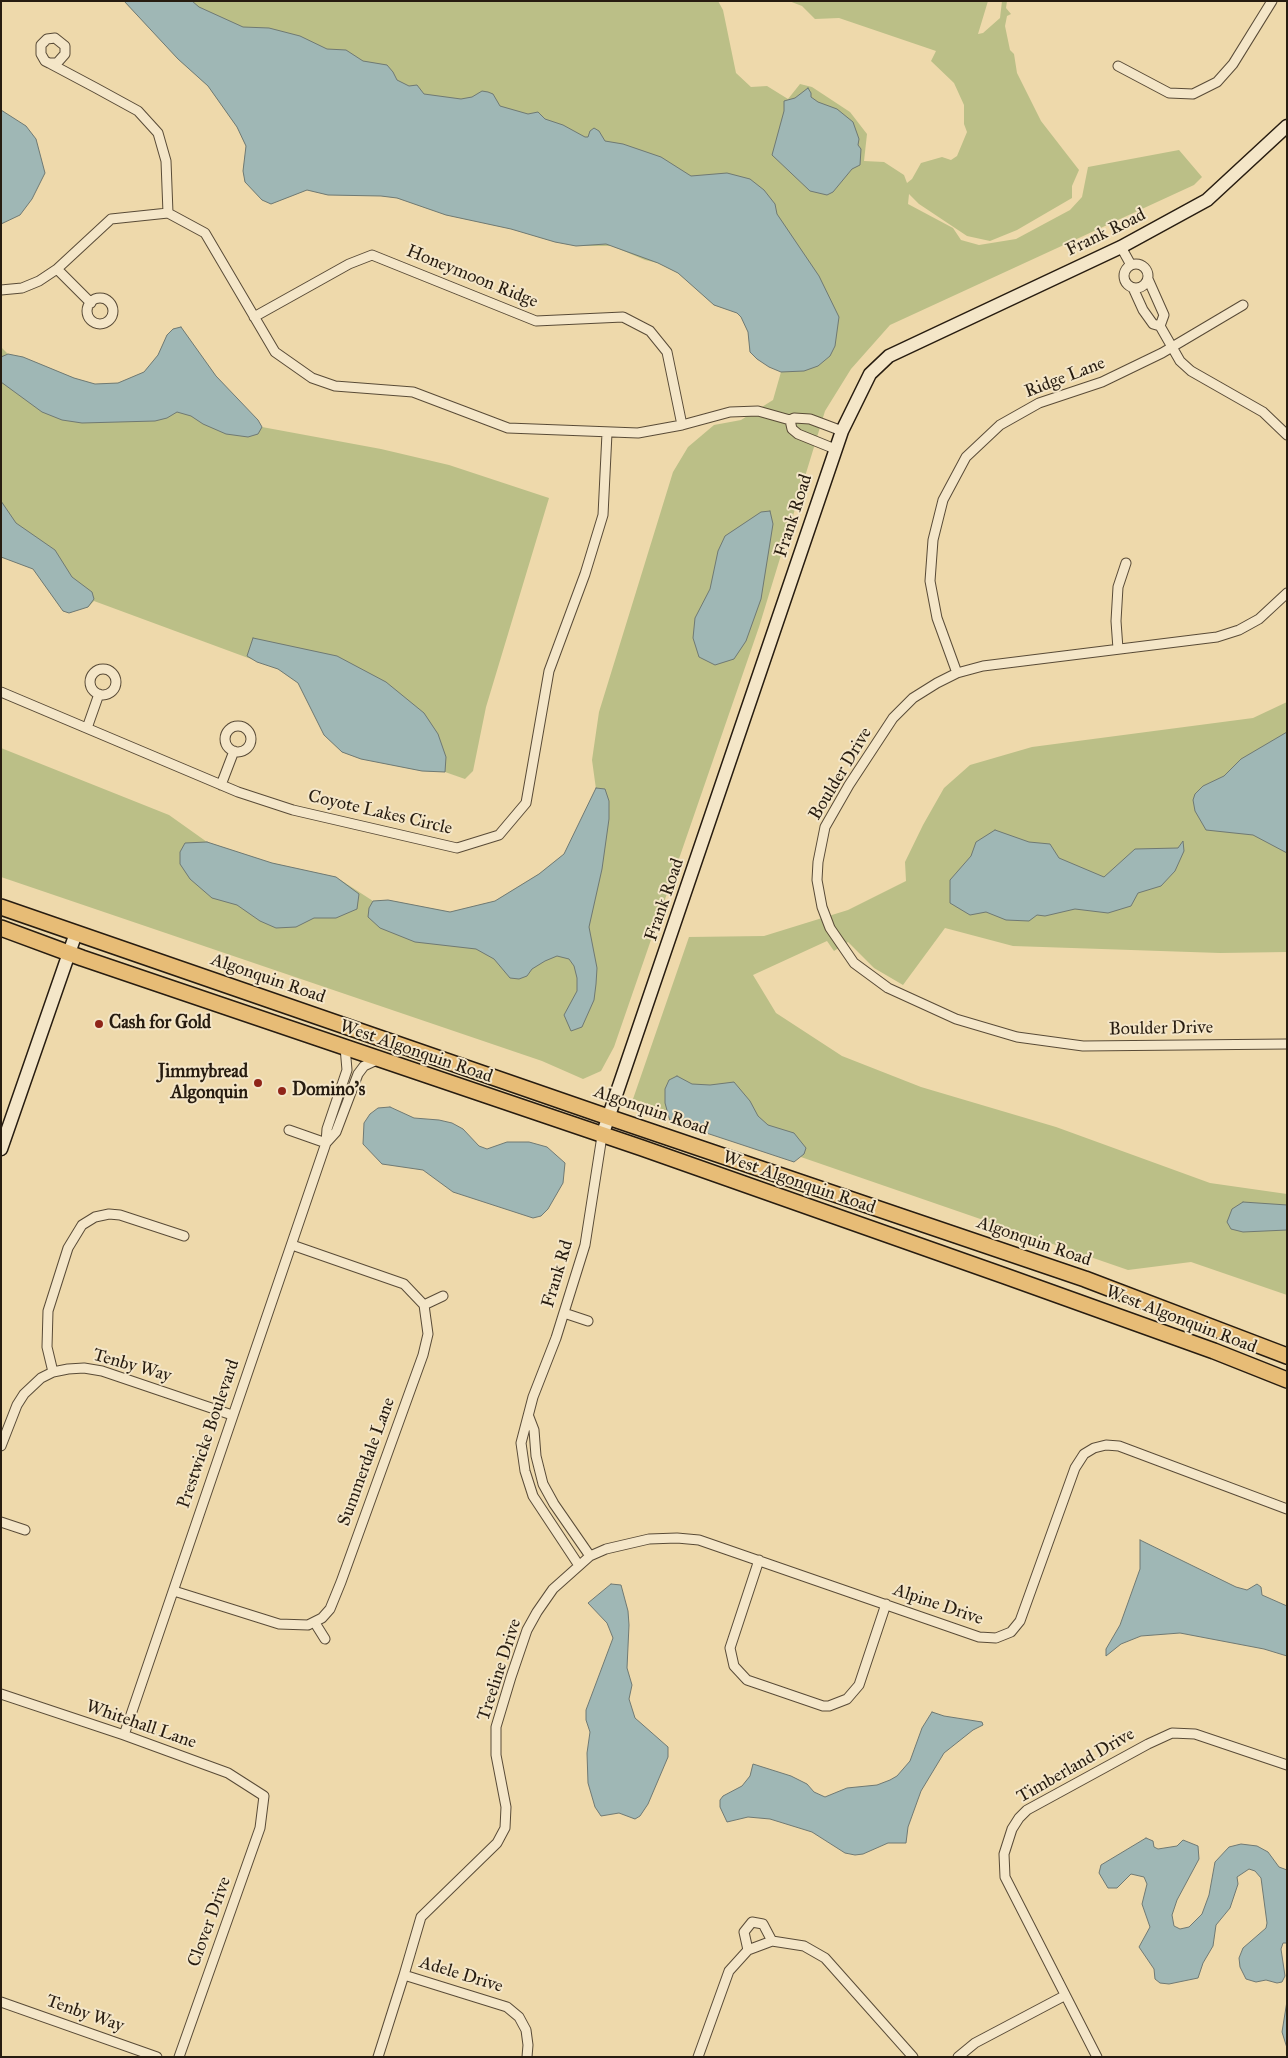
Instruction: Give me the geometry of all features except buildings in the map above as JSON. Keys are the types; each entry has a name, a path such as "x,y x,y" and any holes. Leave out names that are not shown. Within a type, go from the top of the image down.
{"main road":[{"name":"Algonquin Road","path":"1,907 608,1117 1085,1279 1287,1356"},
{"path":"1,928 69,954"},
{"name":"West Algonquin Road","path":"69,954 383,1060 1070,1298 1287,1380"}],"street":[{"path":"1118,66 1169,92 1194,94 1217,82 1233,64 1268,3"},
{"path":"49,63 138,111 158,133 166,161 168,213"},
{"name":"Frank Road","path":"602,1136 835,449 870,374 890,356 1121,247 1207,200 1287,126"},
{"path":"1,290 22,288 57,269 111,219 168,213 205,234 274,352 312,378 336,386 413,392 508,428 638,433 682,425 730,412 758,411 792,419 810,419 842,432"},
{"path":"1121,247 1131,265"},
{"name":"Honeymoon Ridge","path":"254,317 349,264 372,255 536,321 623,317 650,331 666,352 682,425"},
{"path":"1148,279 1142,287 1133,288 1127,285 1124,277 1126,269 1131,265 1137,264 1144,267 1164,315 1160,326"},
{"path":"57,269 91,302"},
{"path":"1133,288 1153,324 1160,326 1180,361 1191,371 1257,408 1287,435"},
{"name":"Ridge Lane","path":"957,673 937,618 930,581 933,540 943,500 966,457 1000,425 1039,403 1102,382 1172,347 1243,306"},
{"path":"792,419 792,429 798,434 835,449"},
{"name":"Coyote Lakes Circle","path":"1,692 222,785 293,810 457,848 499,835 526,803 549,672 585,574 602,515 607,433"},
{"path":"1118,650 1116,621 1118,587 1126,563"},
{"name":"Boulder Drive","path":"1287,593 1259,619 1231,633 1210,639 997,664 957,673 913,698 893,718 825,827 818,871 822,907 830,928 848,956 871,977 908,998 956,1019 1017,1037 1098,1047 1287,1044"},
{"path":"87,728 99,694"},
{"path":"222,785 234,751"},
{"path":"1,1149 76,933"},
{"name":"Prestwicke Boulevard","path":"124,1735 326,1143 327,1129 347,1070 345,1047"},
{"name":"Prestwicke Boulevard","path":"326,1143 336,1132 358,1074 364,1066 373,1060 383,1060"},
{"path":"289,1130 326,1143"},
{"name":"Frank Rd","path":"578,1564 538,1506 525,1471 521,1443 522,1432 529,1417 585,1245 602,1136"},
{"path":"53,1372 47,1347 48,1311 68,1248 82,1225 95,1217 109,1214 120,1215 184,1236"},
{"path":"292,1246 404,1284 424,1305 443,1296"},
{"name":"Summerdale Lane","path":"316,1623 330,1609 341,1582 423,1355 428,1334 424,1305"},
{"path":"564,1313 588,1321"},
{"name":"Tenby Way","path":"1,1446 17,1405 24,1394 41,1378 53,1372 84,1368 102,1371 232,1415"},
{"name":"Frank Rd","path":"529,1417 534,1430 536,1456 544,1484 554,1504 590,1556"},
{"name":"Alpine Drive","path":"578,1564 590,1556 640,1540 677,1538 709,1543 984,1638 1001,1637 1011,1632 1023,1615 1078,1461 1094,1448 1106,1445 1119,1446 1287,1509"},
{"path":"1,1522 25,1530"},
{"path":"760,1560 730,1648 732,1662 738,1672 747,1680 755,1683 823,1706 829,1706 847,1699 859,1686 886,1604"},
{"name":"Treeline Drive","path":"404,1975 421,1917 497,1843 505,1828 506,1807 496,1755 496,1727 527,1630 553,1589 578,1564"},
{"path":"174,1591 279,1624 308,1625 316,1623 325,1639"},
{"name":"Whitehall Lane","path":"1,1694 124,1735 228,1774 264,1796"},
{"name":"Timberland Drive","path":"1097,2057 1064,1996 1004,1872 1004,1854 1007,1842 1016,1824 1027,1810 1148,1744 1172,1733 1196,1734 1287,1765"},
{"name":"Clover Drive","path":"179,2057 260,1828 264,1796"},
{"path":"748,1950 744,1932 752,1922 763,1924 772,1941"},
{"path":"698,2057 723,1982 729,1971 748,1950 772,1941 804,1946 825,1958 913,2057"},
{"name":"Adele Drive","path":"378,2057 404,1975 507,2007 519,2017 526,2030 528,2045 526,2057"},
{"path":"958,2057 975,2043 1064,1996"},
{"name":"Tenby Way","path":"1,2002 157,2057"}],"green space":[{"path":"124,1 718,1 723,10 736,73 751,87 767,86 788,99 800,84 812,87 850,112 867,134 864,161 884,162 904,175 907,183 912,179 921,163 942,157 951,160 957,156 967,132 964,124 964,105 954,83 931,61 936,51 839,18 815,19 802,6 789,1 988,1 978,34 983,33 1000,18 1002,1 1007,1 1006,8 1011,14 1007,16 1005,26 1010,50 1014,54 1017,73 1041,121 1079,170 1072,186 1072,198 1017,230 990,241 967,236 919,204 909,194 908,204 953,228 961,240 979,245 1016,239 1070,210 1082,197 1088,167 1179,150 1202,177 1194,185 890,325 851,369 825,411 759,627 614,1047 601,1071 583,1079 542,1061 1,877 1,748 169,815 207,842 272,863 336,877 373,901 388,900 450,912 495,901 539,874 564,854 596,789 592,760 599,712 673,472 688,447 714,425 741,420 773,400 781,372 757,359 750,352 748,332 737,313 714,305 678,273 658,263 645,260 612,246 576,246 555,242 511,229 446,215 397,198 328,195 307,190 271,204 262,200 245,182 243,171 246,146 237,127 208,86 178,59"},
{"path":"181,327 216,376 262,427 381,449 449,465 549,498 486,707 473,771 465,779 445,772 422,771 361,759 342,752 324,735 298,683 278,669 94,601 88,607 69,613 63,611 33,569 1,557 1,347 8,354 23,357 74,378 95,384 118,383 144,372 158,355 167,335 173,329"},
{"path":"1287,702 1287,952 1220,953 1013,946 945,928 903,985 874,968 848,942 834,951 827,941 753,975 776,1013 842,1056 921,1087 1056,1127 1210,1183 1287,1194 1287,1295 1191,1262 1128,1270 633,1099 689,937 764,936 848,910 906,881 905,862 923,825 944,788 970,765 1032,747 1253,718"}],"water":[{"path":"124,1 192,1 199,7 243,27 269,28 300,36 327,49 346,50 363,61 387,65 397,80 409,86 417,85 424,94 461,99 472,97 482,91 488,92 493,94 500,106 528,114 538,112 545,119 563,125 585,137 588,137 590,131 594,128 599,131 605,141 623,144 661,157 691,176 727,173 750,179 764,190 775,204 777,214 819,276 839,317 835,346 830,356 818,366 804,371 781,372 769,367 750,352 748,332 737,313 714,305 678,273 658,263 606,244 576,246 555,242 511,229 446,215 397,198 328,195 307,190 271,204 262,200 245,182 243,171 246,146 237,127 208,86 178,59"},
{"path":"808,88 811,97 818,102 837,109 853,122 859,139 858,145 861,149 860,165 852,169 833,192 827,195 810,191 772,155 784,111 784,101 795,98"},
{"path":"1,110 26,126 36,139 45,173 32,199 20,215 1,224"},
{"path":"181,327 216,376 258,420 262,427 258,434 248,437 226,434 203,424 191,416 177,412 167,418 155,421 82,423 62,420 42,412 1,382 1,357 8,354 23,357 74,378 95,384 118,383 144,372 158,355 167,335 173,329"},
{"path":"1,501 16,523 55,550 72,577 92,592 94,599 88,607 69,613 63,611 33,569 1,557"},
{"path":"770,511 773,524 761,599 746,641 734,659 715,665 699,657 693,638 695,618 710,589 718,551 725,536 761,512"},
{"path":"253,638 337,656 386,682 424,713 438,734 446,757 445,772 422,771 361,759 342,752 324,735 298,683 278,669 257,662 247,656"},
{"path":"1287,732 1287,853 1253,835 1206,830 1195,811 1193,800 1195,794 1203,786 1224,776 1241,759"},
{"path":"596,788 605,789 609,801 609,819 602,869 589,927 597,968 594,1000 582,1027 571,1031 564,1015 577,991 577,978 574,966 569,959 557,956 532,969 527,976 519,979 510,978 494,959 476,949 415,942 380,928 368,917 369,908 373,901 388,900 450,912 495,901 539,874 564,854"},
{"path":"995,830 1029,842 1050,844 1059,858 1104,877 1135,849 1178,848 1183,841 1184,851 1175,871 1161,886 1138,893 1131,906 1108,913 1075,909 1045,916 1037,915 1029,921 1006,920 986,912 970,915 950,903 950,880 971,856 976,842"},
{"path":"207,842 272,863 336,877 359,894 357,909 336,918 314,918 296,927 276,928 260,921 237,905 212,898 190,879 180,864 180,852 185,843"},
{"path":"677,1076 692,1084 710,1085 734,1082 750,1101 758,1116 768,1125 794,1133 806,1148 804,1154 794,1162 670,1121 665,1103 665,1089 669,1080"},
{"path":"390,1107 414,1118 452,1123 463,1129 479,1146 487,1149 507,1142 529,1142 547,1147 565,1163 563,1183 548,1209 541,1216 533,1218 453,1192 423,1170 382,1164 363,1144 364,1123 370,1114 378,1108"},
{"path":"1243,1202 1287,1205 1287,1230 1243,1232 1231,1229 1227,1222 1232,1209"},
{"path":"1140,1540 1236,1587 1247,1590 1257,1584 1261,1587 1262,1595 1287,1606 1287,1656 1264,1649 1180,1633 1141,1636 1121,1644 1106,1656 1106,1649 1120,1625 1140,1569"},
{"path":"611,1584 621,1585 628,1611 627,1668 632,1685 629,1699 635,1718 668,1747 668,1757 648,1804 640,1816 635,1819 619,1813 601,1816 595,1807 588,1783 587,1753 590,1732 586,1720 586,1710 613,1638 607,1623 588,1603"},
{"path":"932,1712 944,1716 982,1722 983,1725 973,1730 944,1753 921,1791 908,1827 906,1843 888,1843 863,1854 855,1855 845,1853 812,1832 770,1819 748,1817 727,1822 720,1807 720,1800 723,1796 742,1786 750,1776 753,1764 791,1776 807,1784 814,1792 825,1797 847,1788 877,1785 890,1780 897,1776 910,1761 922,1728"},
{"path":"1146,1838 1153,1841 1154,1847 1158,1849 1177,1846 1183,1840 1198,1846 1199,1859 1177,1900 1172,1915 1174,1926 1180,1929 1189,1927 1202,1914 1209,1895 1215,1862 1229,1847 1241,1844 1257,1846 1268,1852 1279,1867 1287,1870 1287,1943 1283,1943 1281,1949 1285,1976 1282,1982 1277,1983 1266,1980 1256,1982 1246,1979 1240,1967 1239,1958 1243,1948 1266,1928 1267,1923 1261,1878 1255,1871 1249,1869 1237,1877 1238,1884 1230,1908 1216,1925 1213,1946 1203,1963 1198,1978 1169,1984 1160,1983 1155,1979 1154,1969 1139,1947 1150,1927 1142,1904 1147,1884 1144,1877 1131,1874 1117,1888 1108,1888 1099,1873 1101,1865"},
{"path":"1287,2001 1287,2048 1282,2032"}],"place":[{"name":"Cash for Gold","path":"99,1024"},
{"name":"Jimmybread Algonquin","path":"258,1083"},
{"name":"Domino's","path":"282,1091"}]}
